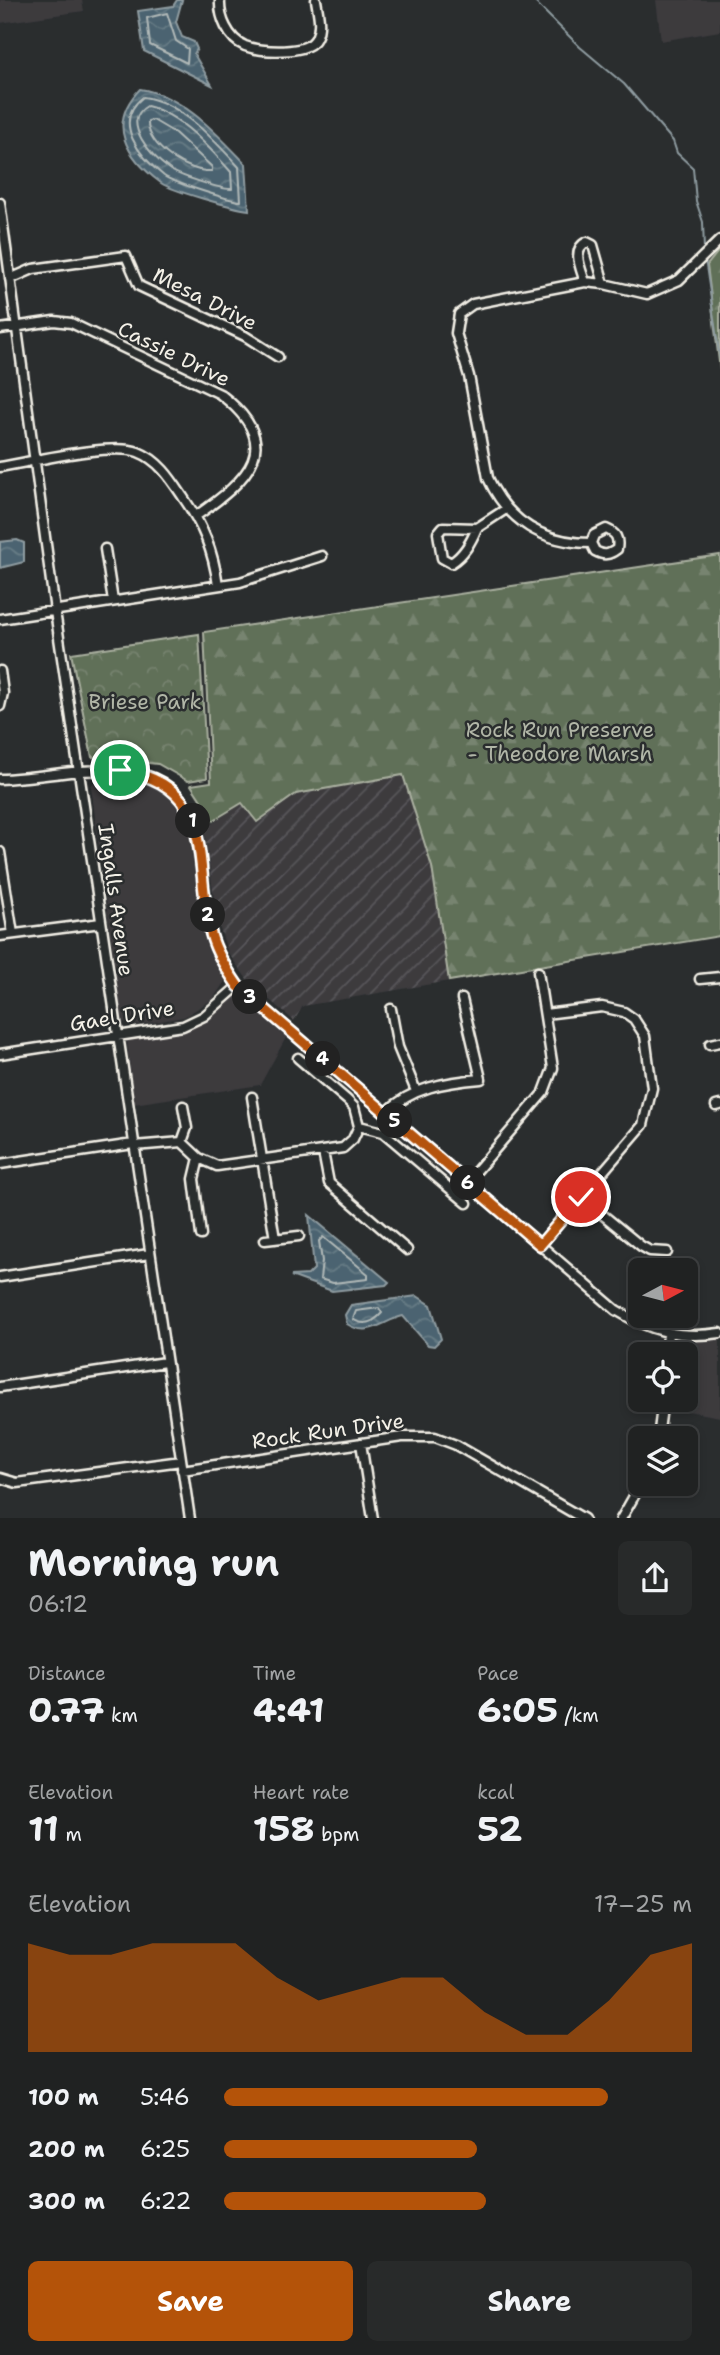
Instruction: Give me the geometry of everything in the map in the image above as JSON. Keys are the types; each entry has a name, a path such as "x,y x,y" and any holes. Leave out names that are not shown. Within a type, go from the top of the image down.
{"street":[{"path":"220,0 224,23 231,36 245,46 298,51 315,41 319,30 316,0"},
{"name":"Ingalls Avenue","path":"0,203 55,611 190,1518"},
{"path":"591,543 558,540 537,534 506,509 495,493 484,460 469,376 456,332 459,314 473,304 585,282 647,294 679,280 720,240"},
{"path":"585,282 578,252 581,245 587,242 593,245 604,284"},
{"name":"Mesa Drive","path":"10,279 41,267 126,256 139,286 245,337 278,357"},
{"name":"Cassie Drive","path":"0,329 54,321 71,323 220,394 240,409 251,426 254,442 250,468 232,491 196,516"},
{"path":"0,467 116,449 137,452 155,462 196,516 209,540 218,585"},
{"path":"477,528 443,527 438,533 442,558 451,563 457,559 471,542 477,528 506,509"},
{"path":"105,549 113,601"},
{"path":"0,619 240,582 322,556"},
{"path":"0,671 3,693 0,706"},
{"path":"0,779 120,770 160,779 177,792 195,827 211,934 223,964 238,986 616,1310 641,1325 668,1334 690,1336 720,1333"},
{"path":"0,852 13,934"},
{"path":"0,936 101,923"},
{"path":"467,1182 544,1092 551,1079 553,1068 538,972"},
{"path":"699,979 720,977"},
{"name":"Gael Drive","path":"0,1054 183,1026 204,1016 238,986"},
{"path":"386,1113 400,1098 416,1091 481,1079 462,999"},
{"path":"540,1245 643,1125 652,1088 645,1036 634,1019 614,1008 602,1007 545,1014"},
{"path":"391,1009 398,1046 416,1091"},
{"path":"710,1044 720,1042"},
{"path":"0,1164 134,1145 182,1142 199,1158 218,1166 343,1148 353,1139 359,1126 354,1107 298,1058"},
{"path":"252,1097 263,1161 270,1240 299,1236"},
{"path":"182,1142 187,1128 184,1106"},
{"path":"359,1126 383,1132 467,1203"},
{"path":"323,1152 329,1183 407,1250"},
{"path":"199,1158 194,1179 201,1235"},
{"path":"581,1197 641,1246 650,1251 667,1252"},
{"path":"0,1277 149,1254"},
{"path":"667,1342 668,1334"},
{"path":"0,1387 165,1362"},
{"name":"Rock Run Drive","path":"0,1478 17,1483 402,1437 435,1437 468,1450 584,1518"},
{"path":"360,1443 373,1518"},
{"path":"621,1518 634,1496"}],"shaded area":[{"path":"0,0 82,0 84,11 0,23"},
{"path":"656,0 720,0 720,31 661,41"},
{"path":"113,774 137,775 158,783 177,799 188,819 207,937 226,980 213,999 184,1017 133,1026 125,1023 121,1016 91,786 97,778"},
{"path":"403,775 432,867 449,981 303,1006 294,1021 250,983 228,953 217,920 204,829 242,803 257,822 296,794"},
{"path":"240,995 288,1034 260,1085 134,1104 127,1041 133,1036 199,1024 231,996"},
{"path":"671,1337 694,1340 720,1338 720,1417 693,1412 698,1412 698,1342 671,1342"}],"green space":[{"path":"720,249 720,370 707,265"},
{"name":"Rock Run Preserve - Theodore Marsh","path":"720,555 720,936 449,981 432,867 403,775 296,794 257,822 242,803 209,823 204,805 191,785 211,782 204,632"},
{"name":"Briese Park","path":"199,634 207,778 188,781 158,764 92,757 71,653"}],"water":[{"path":"177,0 182,0 176,22 182,37 194,42 197,49 194,54 212,85 144,51 138,11 173,6"},
{"path":"140,89 171,99 185,108 211,128 246,164 249,210 203,199 167,186 138,162 130,151 122,127 130,102"},
{"path":"17,540 24,543 24,562 0,568 0,542"},
{"path":"309,1215 389,1282 386,1285 332,1291 291,1276 308,1275 314,1269"},
{"path":"417,1296 431,1305 441,1339 434,1346 428,1345 403,1316 369,1329 355,1328 347,1324 345,1315 351,1305"}],"waterway":[{"path":"533,0 580,47 624,84 673,141 677,153 693,168 696,201 703,222 704,250"},
{"path":"705,259 720,359"}],"route":[{"path":"120,770 160,779 177,792 188,809 195,827 211,934 223,964 238,986 540,1245 581,1197"}]}
